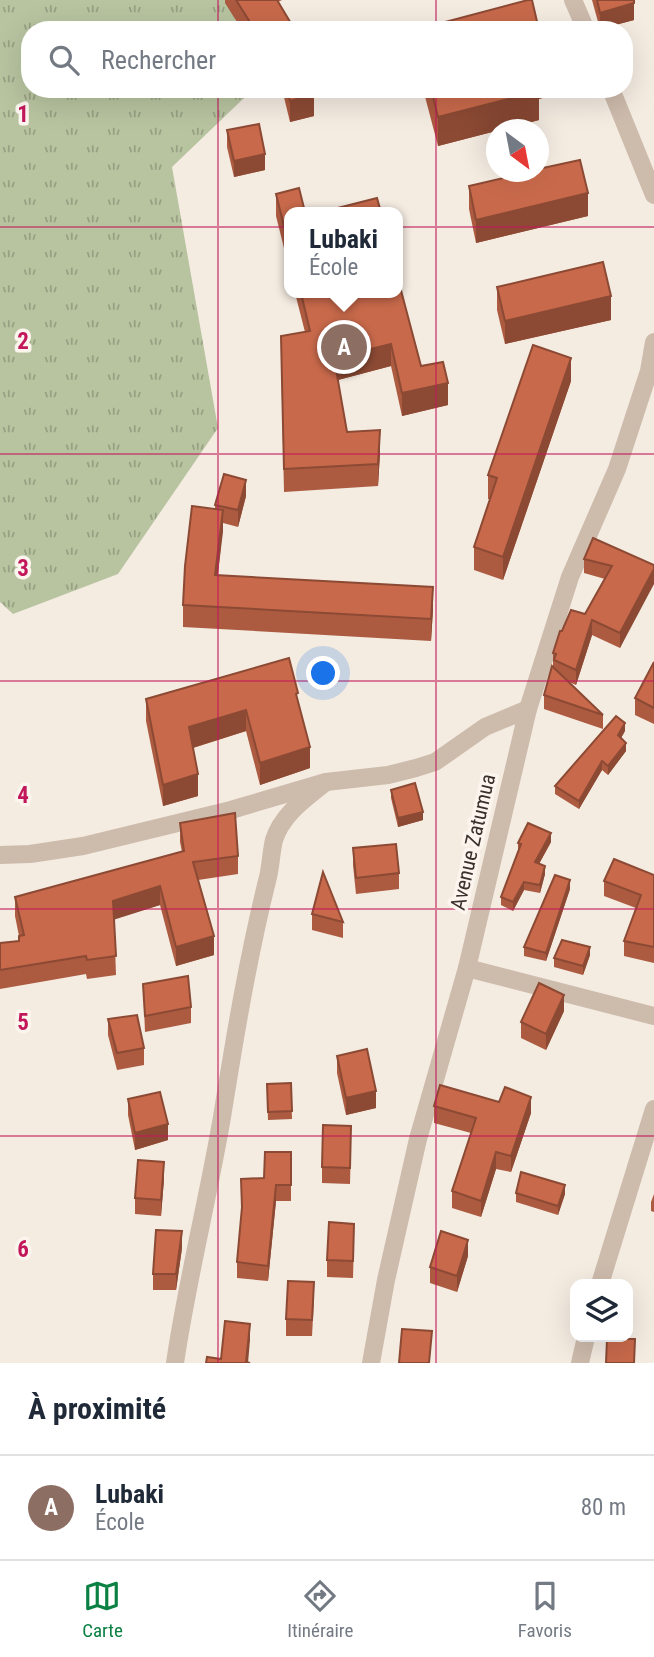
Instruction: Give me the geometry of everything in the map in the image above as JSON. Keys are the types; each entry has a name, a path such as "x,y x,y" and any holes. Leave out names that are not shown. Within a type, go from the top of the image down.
{"street":[{"path":"573,0 582,21"},
{"path":"616,98 647,159 654,195"},
{"name":"Avenue Zatumua","path":"371,1363 386,1280 418,1139 467,968 527,709 570,577 617,469 649,371 654,342"},
{"path":"0,855 83,846 134,835 326,782 388,775 435,762 485,727 527,709"},
{"path":"175,1363 238,1012 253,937 270,873 274,840 298,804 326,782"},
{"path":"467,968 654,1016"},
{"path":"602,1279 654,1109"},
{"path":"580,1363 585,1342"}],"green space":[{"path":"0,0 233,0 236,21 21,21 21,98 244,98 172,167 218,428 118,574 13,614 0,602"}],"building":[{"path":"236,0 277,0 290,21 249,21"},
{"path":"532,0 537,21 449,21"},
{"path":"597,0 634,0 634,3 600,13"},
{"path":"433,98 512,98 438,117"},
{"path":"259,124 265,154 234,161 227,130"},
{"path":"580,160 588,193 476,220 469,186 486,182 549,182 549,167"},
{"path":"299,188 304,207 284,207 284,226 276,194"},
{"path":"377,198 380,207 342,207"},
{"path":"603,262 611,296 505,321 497,287"},
{"path":"302,298 403,298 421,366 443,362 448,383 402,393 391,344 334,358 347,432 380,430 378,464 284,469 281,336 310,331"},
{"path":"533,345 571,358 503,557 474,547 497,478 488,475"},
{"path":"224,474 246,480 238,510 215,505"},
{"path":"192,506 223,510 215,575 433,587 431,619 183,605"},
{"path":"593,538 654,565 654,569 620,633 592,620 576,670 554,660 556,654 553,653 571,610 585,614 612,566 584,559"},
{"path":"289,658 310,747 260,763 246,710 189,727 198,774 163,785 146,699"},
{"path":"654,662 654,708 635,698"},
{"path":"552,666 603,715 544,695"},
{"path":"616,716 625,723 618,735 626,743 608,766 602,761 579,801 555,786"},
{"path":"415,783 423,812 398,818 391,790"},
{"path":"235,813 238,856 193,862 214,936 176,947 160,886 113,901 116,956 87,960 86,956 0,970 0,943 19,941 19,936 24,935 15,897 184,851 180,823"},
{"path":"528,823 551,833 535,862 545,866 540,885 524,882 513,902 501,897 521,844 518,843"},
{"path":"396,844 399,873 356,878 353,848"},
{"path":"614,859 654,875 654,947 624,941 641,895 604,881"},
{"path":"323,872 343,922 312,914"},
{"path":"555,875 570,880 546,953 524,947"},
{"path":"562,940 590,947 583,966 554,958"},
{"path":"188,976 191,1007 145,1016 143,984"},
{"path":"539,983 564,995 546,1034 521,1022"},
{"path":"137,1015 144,1048 117,1053 108,1019"},
{"path":"367,1049 376,1091 346,1098 337,1056"},
{"path":"291,1083 292,1111 268,1112 267,1084"},
{"path":"440,1085 499,1102 505,1087 531,1097 511,1156 496,1152 481,1201 452,1191 476,1118 434,1106"},
{"path":"160,1092 168,1124 135,1133 128,1099"},
{"path":"323,1125 351,1126 350,1168 322,1167"},
{"path":"265,1152 291,1152 291,1185 276,1185 268,1266 237,1262 242,1207 241,1179 264,1178"},
{"path":"138,1160 164,1162 161,1200 135,1198"},
{"path":"521,1172 565,1185 558,1206 516,1193"},
{"path":"329,1222 354,1224 353,1261 327,1260"},
{"path":"156,1230 182,1231 176,1274 153,1274"},
{"path":"441,1231 468,1240 457,1276 430,1267"},
{"path":"288,1281 314,1282 312,1320 286,1319"},
{"path":"225,1321 250,1324 246,1362 250,1363 206,1363 207,1357 221,1359"},
{"path":"402,1329 432,1331 429,1363 399,1363"},
{"path":"635,1339 634,1363 606,1363 607,1342 633,1342"}],"place":[{"name":"Lubaki","path":"344,347"}]}
